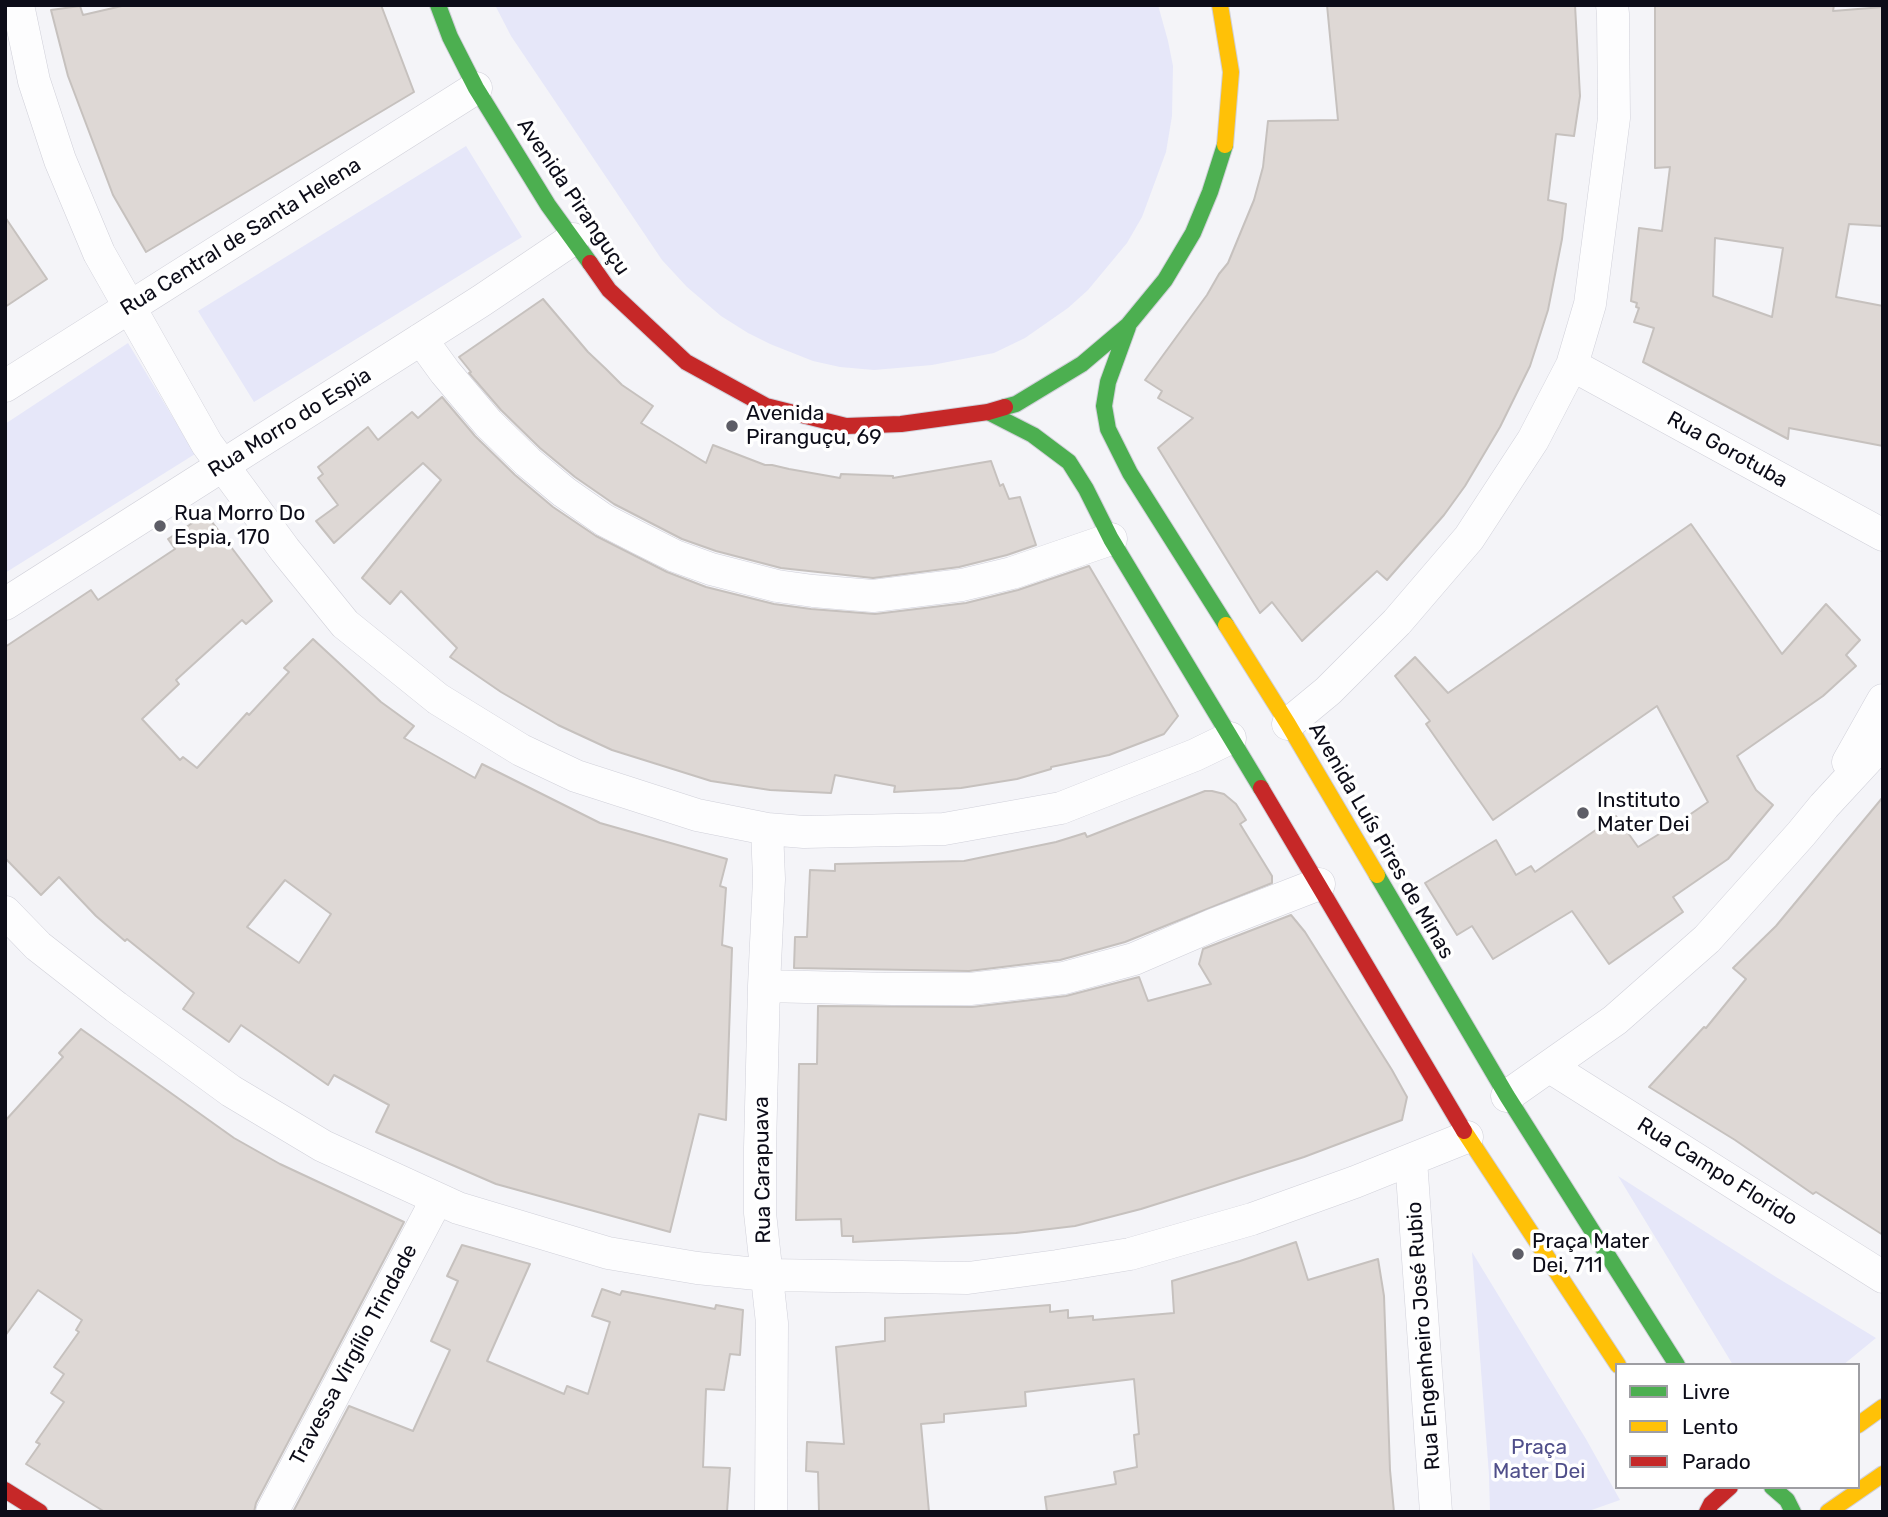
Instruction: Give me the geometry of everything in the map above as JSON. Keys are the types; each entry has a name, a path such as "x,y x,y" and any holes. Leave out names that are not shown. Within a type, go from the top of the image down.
{"main road":[{"name":"Avenida Piranguçu","path":"438,5 450,37 477,88 548,205 608,290 686,362 766,406 846,426 901,424 988,412 1016,404 1082,364 1128,325 1165,279 1193,233 1225,145 1231,72 1220,5"},
{"name":"Avenida Luís Pires de Minas","path":"1128,325 1108,382 1104,406 1108,429 1130,473 1287,724 1507,1096 1676,1363"},
{"path":"988,412 1033,435 1069,462 1111,539 1319,884 1467,1137 1617,1363"},
{"path":"1860,1424 1883,1407"},
{"path":"1828,1512 1883,1474"},
{"path":"1700,1489 1709,1508 1728,1489"},
{"path":"1774,1489 1787,1500 1793,1512"},
{"path":"5,1490 40,1512"}],"street":[{"path":"18,5 34,81 60,160 99,253 207,444 285,550 345,624 438,699 521,750 576,776 697,815 767,829 804,832 944,829 1061,807 1195,755 1230,738"},
{"path":"1287,724 1328,691 1397,622 1469,538 1533,440 1572,365 1590,304 1614,118 1612,5"},
{"name":"Rua Central de Santa Helena","path":"5,386 477,88"},
{"name":"Rua Morro do Espia","path":"5,604 421,340 573,239"},
{"path":"421,340 488,423 564,492 604,520 641,540 711,569 776,586 873,596 962,585 1012,573 1111,539"},
{"name":"Rua Gorotuba","path":"1572,365 1883,535"},
{"path":"1824,806 1883,700"},
{"path":"1507,1096 1615,1020 1707,939 1883,742"},
{"name":"Rua Carapuava","path":"767,829 769,879 764,986 760,1213 772,1324 771,1512"},
{"path":"764,986 970,989 1064,978 1134,959 1319,884"},
{"path":"5,912 38,946 231,1091 323,1146 458,1208 608,1253 697,1268 767,1275 968,1278 1130,1254 1252,1219 1355,1182 1467,1137"},
{"name":"Rua Campo Florido","path":"1550,1067 1883,1277"},
{"name":"Rua Engenheiro José Rubio","path":"1411,1160 1436,1512"},
{"name":"Travessa Virgílio Trindade","path":"272,1512 437,1199"}],"green space":[{"path":"495,5 1158,5 1173,66 1172,116 1166,152 1142,217 1127,243 1088,290 1068,308 1025,338 994,353 932,365 874,370 840,367 813,361 748,333 721,316 687,287 662,260 511,36"},
{"path":"466,146 522,237 254,402 198,311"},
{"path":"128,343 195,454 5,573 5,424"},
{"path":"1618,1176 1876,1338 1845,1363 1732,1363"},
{"name":"Praça Mater Dei","path":"1472,1252 1620,1500 1586,1512 1490,1512"}],"building":[{"path":"126,5 381,5 414,92 146,252 113,195 68,76 51,10 80,6 83,15"},
{"path":"1327,5 1575,5 1580,96 1574,136 1556,134 1548,200 1566,204 1548,310 1530,366 1500,427 1465,486 1444,515 1387,580 1377,571 1302,641 1272,602 1260,613 1158,448 1193,418 1158,398 1162,391 1145,380 1228,263 1254,200 1263,167 1268,121 1338,120"},
{"path":"1655,5 1834,5 1833,11 1883,7 1883,226 1849,224 1836,297 1883,306 1883,446 1789,428 1788,439 1643,362 1654,328 1634,322 1639,308 1636,307 1637,303 1631,301 1639,228 1662,231 1670,167 1655,168","holes":["1715,238 1783,248 1772,317 1713,296"]},
{"path":"5,217 47,279 5,307"},
{"path":"543,299 588,352 622,385 653,406 641,423 706,463 713,445 765,465 840,478 841,474 893,478 991,461 1000,486 1003,484 1009,499 1020,497 1036,545 959,567 873,578 781,568 682,539 614,504 575,477 501,410 459,357"},
{"path":"442,397 475,436 553,507 596,536 667,572 706,587 774,604 875,614 966,603 1018,590 1089,566 1178,716 1164,734 1109,755 1051,767 1017,779 961,788 894,792 895,786 835,775 831,793 770,790 711,781 612,750 558,725 501,692 450,657 457,648 401,591 390,604 362,578 441,480 423,463 334,543 316,521 338,505 318,478 323,474 318,467 368,427 378,440 412,412 418,418"},
{"path":"206,514 272,601 246,624 242,620 176,680 179,684 142,719 180,760 183,757 197,768 289,672 284,668 313,639 381,702 414,726 404,738 475,778 482,764 600,823 727,859 720,886 726,888 722,945 732,948 726,1120 699,1114 670,1232 496,1184 376,1132 389,1105 334,1075 328,1085 241,1025 229,1042 183,1009 194,993 127,939 125,941 96,916 59,877 41,895 5,858 5,647 91,590 98,600 175,549 168,539","holes":["285,880 331,914 299,963 247,927"]},
{"path":"1691,524 1782,654 1826,604 1860,640 1846,655 1856,666 1823,696 1737,756 1756,790 1773,805 1728,859 1673,897 1683,912 1609,964 1572,911 1493,959 1472,926 1457,935 1425,883 1496,840 1516,875 1531,866 1535,872 1616,816 1638,847 1708,802 1657,706 1493,820 1426,724 1430,721 1395,676 1415,657 1448,693"},
{"path":"1205,791 1224,794 1236,804 1246,820 1240,824 1272,876 1272,883 1125,942 1060,960 969,971 794,968 795,937 807,937 810,870 835,871 835,864 964,861 1056,842 1085,833 1087,837"},
{"path":"1883,797 1883,1235 1816,1192 1813,1194 1735,1140 1649,1087 1704,1027 1706,1028 1746,979 1733,968 1776,926"},
{"path":"1291,915 1305,932 1407,1097 1402,1120 1304,1157 1141,1209 1075,1226 1016,1233 853,1242 853,1236 842,1236 841,1219 796,1220 799,1064 817,1064 818,1006 972,1007 1066,996 1139,977 1148,1001 1211,984 1199,964 1203,949"},
{"path":"81,1029 234,1138 280,1164 404,1222 256,1503 254,1512 105,1512 26,1464 40,1444 36,1442 64,1402 51,1393 64,1374 54,1367 79,1332 76,1330 82,1320 38,1290 5,1336 5,1121 63,1057 59,1053"},
{"path":"1296,1242 1308,1280 1378,1259 1384,1296 1394,1512 1047,1512 1045,1497 1116,1484 1114,1472 1137,1467 1134,1435 1139,1434 1134,1379 1025,1392 1026,1406 944,1414 944,1422 921,1424 929,1512 819,1512 818,1472 806,1471 807,1442 844,1444 836,1347 885,1341 885,1318 1050,1305 1050,1312 1068,1310 1068,1318 1093,1316 1093,1320 1174,1313 1172,1281"},
{"path":"462,1245 530,1264 487,1361 564,1394 567,1386 588,1394 610,1322 592,1316 602,1289 620,1295 622,1291 715,1309 716,1305 743,1310 740,1355 730,1354 724,1390 706,1389 703,1467 730,1468 727,1512 293,1512 349,1406 413,1431 450,1350 431,1341 458,1281 447,1276"}],"traffic: fast":[{"path":"438,5 450,37 476,88 548,205 590,263"},
{"path":"1005,407 1016,404 1082,364 1128,325 1165,280 1193,233 1225,145"},
{"path":"1128,327 1108,382 1104,406 1108,429 1130,473 1226,625"},
{"path":"988,412 1033,435 1069,462 1111,539 1261,788"},
{"path":"1377,875 1507,1096 1676,1363"},
{"path":"1774,1489 1787,1500 1793,1512"}],"traffic: slow":[{"path":"1220,5 1231,72 1225,145"},
{"path":"1226,625 1377,875"},
{"path":"1464,1131 1617,1363"},
{"path":"1860,1424 1883,1407"},
{"path":"1828,1512 1883,1474"}],"traffic: jam":[{"path":"590,263 609,290 686,362 766,406 846,426 901,424 988,412 1005,407"},
{"path":"1261,788 1464,1131"},
{"path":"1707,1512 1711,1504 1728,1489"},
{"path":"5,1490 40,1512"}],"place":[{"name":"Avenida Piranguçu, 69","path":"732,426"},
{"name":"Rua Morro Do Espia, 170","path":"160,526"},
{"name":"Instituto Mater Dei","path":"1583,813"},
{"name":"Praça Mater Dei, 711","path":"1518,1254"}]}
